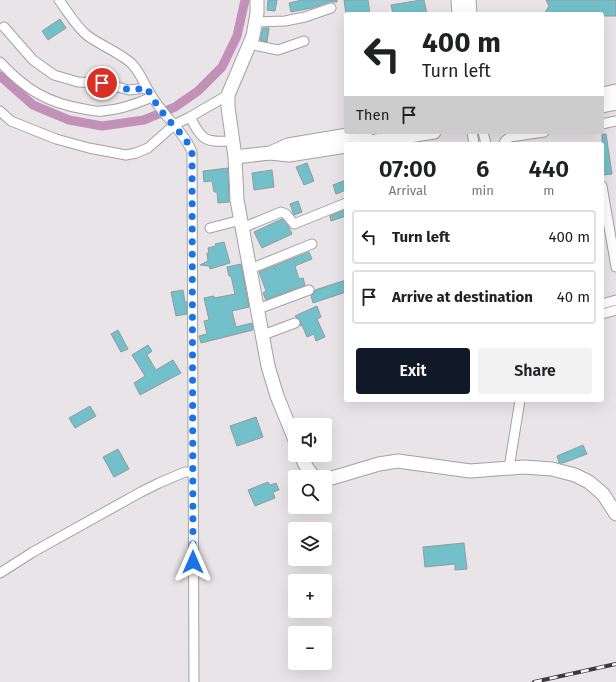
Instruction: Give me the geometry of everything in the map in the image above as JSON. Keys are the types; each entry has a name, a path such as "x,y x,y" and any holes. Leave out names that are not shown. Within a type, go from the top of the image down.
{"street":[{"path":"59,0 86,35 131,63 166,117 189,144 192,152 194,682"},
{"path":"257,0 253,36 228,95 235,157 237,200 268,366 277,396 288,423"},
{"path":"458,0 458,12"},
{"path":"469,0 470,12"},
{"path":"255,22 285,21 305,17 331,8"},
{"path":"4,27 33,60 54,75 78,82 102,83 130,90 147,88"},
{"path":"249,44 278,50 304,41"},
{"path":"0,62 10,74 30,90 51,100 75,107 101,112 132,106 152,97"},
{"path":"604,94 616,91"},
{"path":"0,111 11,121 56,139 89,148 126,155 148,148 174,125 228,95"},
{"path":"604,106 616,103"},
{"path":"190,117 198,133 206,140 215,142 233,140"},
{"path":"604,124 616,122"},
{"path":"350,142 363,134"},
{"path":"350,142 417,134"},
{"path":"504,142 510,137 530,134"},
{"path":"235,157 270,152 289,155 344,143"},
{"path":"604,198 616,268"},
{"path":"210,228 242,224 281,212 286,214 294,224 344,204"},
{"path":"250,269 312,244"},
{"path":"258,309 309,290"},
{"path":"604,303 616,300"},
{"path":"604,313 616,310"},
{"path":"262,335 294,323"},
{"path":"509,468 520,402"},
{"path":"332,478 379,464 398,461 470,471 524,467 552,469 575,475 599,489 616,514"},
{"path":"0,573 33,552 141,492 185,472 193,472"}],"building":[{"path":"268,0 277,0 275,11 267,10"},
{"path":"302,0 337,0 337,2 329,2 312,8 291,12 289,3"},
{"path":"344,0 368,0 370,12 346,12"},
{"path":"424,0 427,12 393,12 391,5"},
{"path":"546,0 616,0 616,16 604,16 604,12 545,12 549,6"},
{"path":"60,19 66,28 48,40 42,31"},
{"path":"263,28 269,28 267,42 260,40"},
{"path":"602,134 606,134 612,174 604,175 604,142 602,142"},
{"path":"307,163 314,181 304,185 296,167"},
{"path":"228,168 229,202 218,203 217,192 214,192 212,181 204,182 203,171"},
{"path":"272,170 274,187 254,190 252,173"},
{"path":"344,181 344,191 336,194 333,185"},
{"path":"298,201 302,212 294,215 290,204"},
{"path":"344,210 344,217 331,221 330,216"},
{"path":"282,219 292,234 262,248 254,232"},
{"path":"224,242 230,263 210,269 209,266 200,265 208,261 208,248 216,246 215,244"},
{"path":"309,252 312,259 295,266 299,279 303,278 305,285 266,300 263,293 266,291 259,272"},
{"path":"241,264 249,307 232,311 236,327 252,323 253,330 201,343 199,336 207,334 204,321 209,320 204,298 214,296 214,298 235,294 231,276 229,276 227,267"},
{"path":"344,281 344,293 313,303 311,296 315,290"},
{"path":"183,290 185,302 187,302 187,314 176,316 171,292"},
{"path":"317,306 321,317 317,319 325,337 316,341 314,334 307,337 302,325 300,326 300,321 295,316"},
{"path":"118,330 128,349 121,352 111,334"},
{"path":"148,345 152,351 147,355 156,370 173,360 181,373 140,395 134,383 145,376 132,355"},
{"path":"90,406 96,416 75,428 69,418"},
{"path":"256,417 263,437 237,446 230,426"},
{"path":"583,445 587,454 563,463 559,463 557,456"},
{"path":"118,449 129,469 114,477 103,457"},
{"path":"268,482 270,485 276,483 279,490 273,492 275,498 255,506 248,490"},
{"path":"464,543 467,569 455,570 455,564 425,567 423,547"}],"waterway":[{"path":"0,76 33,105 69,120 102,126 144,120 175,107 198,91 222,67 237,36 245,0"}],"railway":[{"path":"534,682 616,664"}],"route":[{"path":"102,83 130,90 147,88 166,117 189,144 192,152 193,562"}]}
